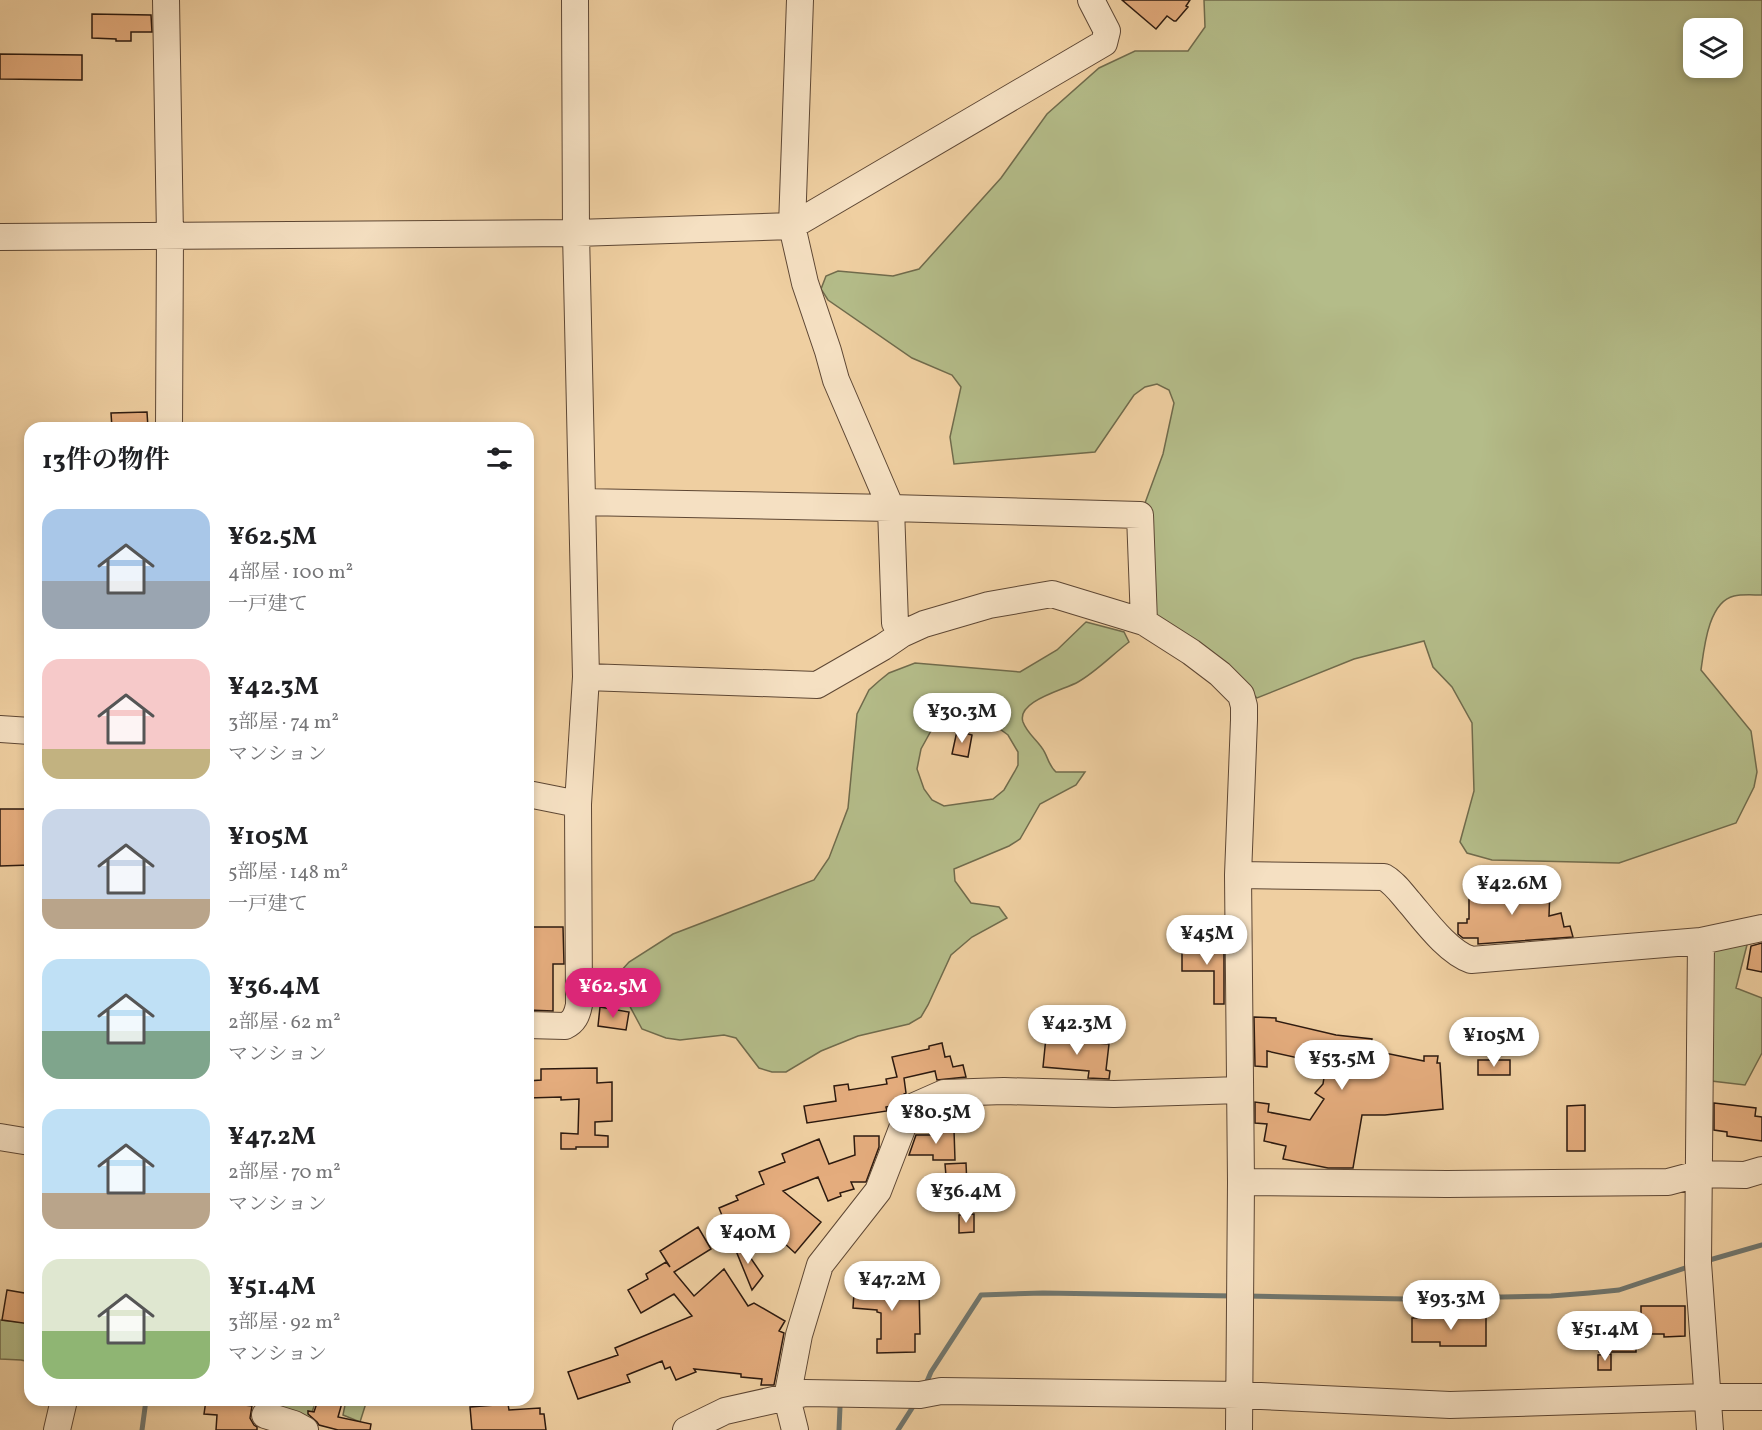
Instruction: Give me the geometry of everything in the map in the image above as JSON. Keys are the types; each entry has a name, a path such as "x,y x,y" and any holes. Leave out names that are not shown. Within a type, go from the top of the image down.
{"street":[{"path":"166,0 170,236 169,422"},
{"path":"534,1025 565,1026 570,1024 577,1014 579,1005 578,804 585,677 576,233 575,0"},
{"path":"800,0 792,225 805,284 836,380 891,508 895,623 902,634"},
{"path":"0,237 576,233 792,225 1104,43 1107,31 1091,0"},
{"path":"582,502 1140,515 1144,622"},
{"path":"585,677 817,686 902,634 924,624 989,605 1052,594 1144,622 1191,652 1220,674 1241,695 1244,706 1238,875 1241,1182 1239,1430"},
{"path":"0,729 24,731"},
{"path":"534,795 578,804"},
{"path":"1238,875 1384,877 1397,887 1420,916 1449,946 1471,960 1701,941 1762,928"},
{"path":"1701,941 1698,1263 1710,1430"},
{"path":"795,1430 787,1398 799,1335 820,1265 878,1191 910,1108 944,1093 1004,1091 1114,1094 1240,1090"},
{"path":"0,1137 24,1141"},
{"path":"1241,1182 1447,1184 1668,1182 1698,1174 1745,1175 1762,1170"},
{"path":"686,1430 741,1407 805,1393 920,1395 941,1391 1239,1395 1450,1405 1762,1397"},
{"path":"57,1430 63,1406"},
{"path":"265,1415 305,1430"}],"green space":[{"path":"1204,0 1762,0 1762,595 1734,596 1725,600 1718,607 1709,627 1701,670 1751,731 1757,772 1754,787 1736,823 1619,863 1492,860 1467,853 1460,842 1474,791 1472,723 1452,687 1433,667 1424,641 1354,659 1257,698 1222,665 1155,617 1145,503 1163,454 1174,403 1169,390 1157,384 1145,387 1134,395 1095,452 954,464 950,437 961,387 952,375 912,358 828,300 821,289 826,276 838,271 893,276 919,269 1001,178 1047,114 1099,68 1135,51 1188,51 1205,27"},
{"path":"1086,622 1124,632 1129,642 1085,678 1034,702 1023,715 1023,722 1029,733 1042,748 1056,772 1085,772 1076,785 1040,804 1020,839 1009,846 954,869 955,881 971,903 999,907 1007,918 972,937 951,955 921,1017 909,1024 858,1036 821,1051 786,1072 772,1072 759,1068 736,1038 724,1035 680,1040 666,1038 642,1029 618,984 620,972 629,962 673,934 814,880 829,858 848,808 857,714 869,690 889,673 915,663 1020,672 1057,650","holes":["952,712 982,716 1008,735 1018,752 1018,765 1004,790 993,799 944,806 932,800 924,789 917,769 921,749 937,720"]},
{"path":"1748,941 1736,988 1762,998 1762,1053 1745,1085 1703,1080 1707,945"},
{"path":"0,1320 24,1322 24,1361 0,1359"},
{"path":"273,1406 314,1406 309,1422 272,1411"},
{"path":"345,1406 365,1406 360,1422 343,1415"}],"building":[{"path":"1122,0 1190,0 1186,6 1188,7 1176,21 1167,16 1156,29"},
{"path":"92,14 151,15 152,32 131,32 131,41 92,38"},
{"path":"0,54 82,55 82,80 0,79"},
{"path":"147,412 148,422 112,422 111,413"},
{"path":"957,731 972,735 968,757 952,754"},
{"path":"0,809 24,809 24,865 0,866"},
{"path":"1469,887 1550,888 1549,916 1561,913 1564,927 1570,926 1573,937 1478,944 1478,938 1463,938 1458,934 1458,923 1467,923 1469,919"},
{"path":"534,927 563,927 564,964 553,964 553,1011 534,1010"},
{"path":"1762,943 1762,972 1747,969 1751,946"},
{"path":"1182,947 1224,947 1224,1004 1214,1004 1214,971 1182,971"},
{"path":"600,1007 629,1012 626,1030 598,1026"},
{"path":"1254,1017 1276,1018 1276,1021 1336,1035 1372,1039 1370,1050 1424,1061 1424,1056 1438,1056 1443,1109 1362,1115 1353,1168 1328,1168 1283,1159 1286,1146 1264,1141 1267,1124 1255,1123 1255,1102 1269,1104 1268,1112 1310,1120 1324,1099 1315,1093 1323,1084 1326,1064 1267,1051 1267,1067 1255,1066"},
{"path":"1067,1035 1087,1037 1086,1042 1109,1044 1106,1070 1110,1071 1109,1079 1088,1078 1089,1071 1043,1067 1046,1037 1066,1039"},
{"path":"942,1043 945,1057 950,1056 953,1067 963,1065 966,1077 937,1080 935,1071 904,1078 906,1093 899,1097 895,1105 886,1107 887,1111 807,1123 804,1106 836,1101 834,1086 848,1084 849,1090 887,1084 886,1079 897,1077 892,1057 929,1049 929,1046"},
{"path":"1478,1060 1510,1060 1510,1075 1478,1075"},
{"path":"597,1068 597,1083 612,1082 612,1121 595,1122 595,1135 608,1136 608,1147 561,1149 561,1133 578,1134 579,1099 534,1098 534,1081 541,1080 541,1069"},
{"path":"1714,1103 1756,1108 1755,1116 1762,1117 1762,1141 1727,1136 1727,1132 1714,1130"},
{"path":"1585,1105 1585,1151 1567,1151 1567,1106"},
{"path":"954,1130 955,1160 933,1160 933,1155 909,1155 916,1135 934,1135 934,1131"},
{"path":"854,1136 879,1136 879,1147 866,1182 851,1182 854,1189 840,1193 841,1196 828,1201 818,1177 783,1191 821,1222 795,1253 760,1221 729,1233 719,1208 738,1200 736,1196 764,1184 759,1172 785,1162 782,1154 819,1139 829,1164 855,1155"},
{"path":"966,1163 967,1186 947,1188 945,1164"},
{"path":"974,1214 974,1232 959,1233 959,1215"},
{"path":"698,1227 711,1249 674,1272 694,1296 724,1269 748,1306 754,1303 785,1321 779,1331 784,1333 774,1385 761,1385 762,1379 741,1377 741,1374 694,1369 696,1372 676,1380 670,1367 665,1369 662,1361 627,1375 630,1382 578,1399 568,1372 618,1355 615,1348 692,1316 674,1294 641,1313 628,1290 648,1279 646,1274 666,1262 670,1267 660,1251"},
{"path":"737,1238 763,1276 752,1290 732,1241"},
{"path":"855,1278 915,1283 916,1288 919,1288 920,1334 915,1334 915,1352 877,1353 877,1339 881,1339 881,1313 877,1310 853,1308"},
{"path":"7,1290 24,1293 24,1323 2,1320"},
{"path":"1641,1306 1685,1306 1685,1336 1664,1337 1664,1334 1636,1334 1636,1352 1599,1352 1599,1317 1641,1316"},
{"path":"1486,1317 1486,1346 1440,1346 1440,1342 1412,1342 1412,1318"},
{"path":"1611,1354 1611,1370 1598,1370 1598,1355"},
{"path":"205,1406 252,1406 250,1418 257,1430 216,1430 217,1415 204,1414"},
{"path":"316,1406 341,1406 338,1417 371,1424 370,1430 338,1430 319,1425 308,1414 308,1411 314,1412"},
{"path":"508,1406 509,1410 540,1408 540,1414 544,1414 546,1430 472,1430 470,1407"}],"waterway":[{"path":"1706,1261 1762,1245"},
{"path":"1246,1296 1406,1299 1551,1296 1619,1290 1691,1266"},
{"path":"925,1386 931,1372 981,1295 1043,1293 1234,1296"},
{"path":"898,1430 916,1402"},
{"path":"142,1430 145,1406"},
{"path":"839,1430 840,1407"}]}
